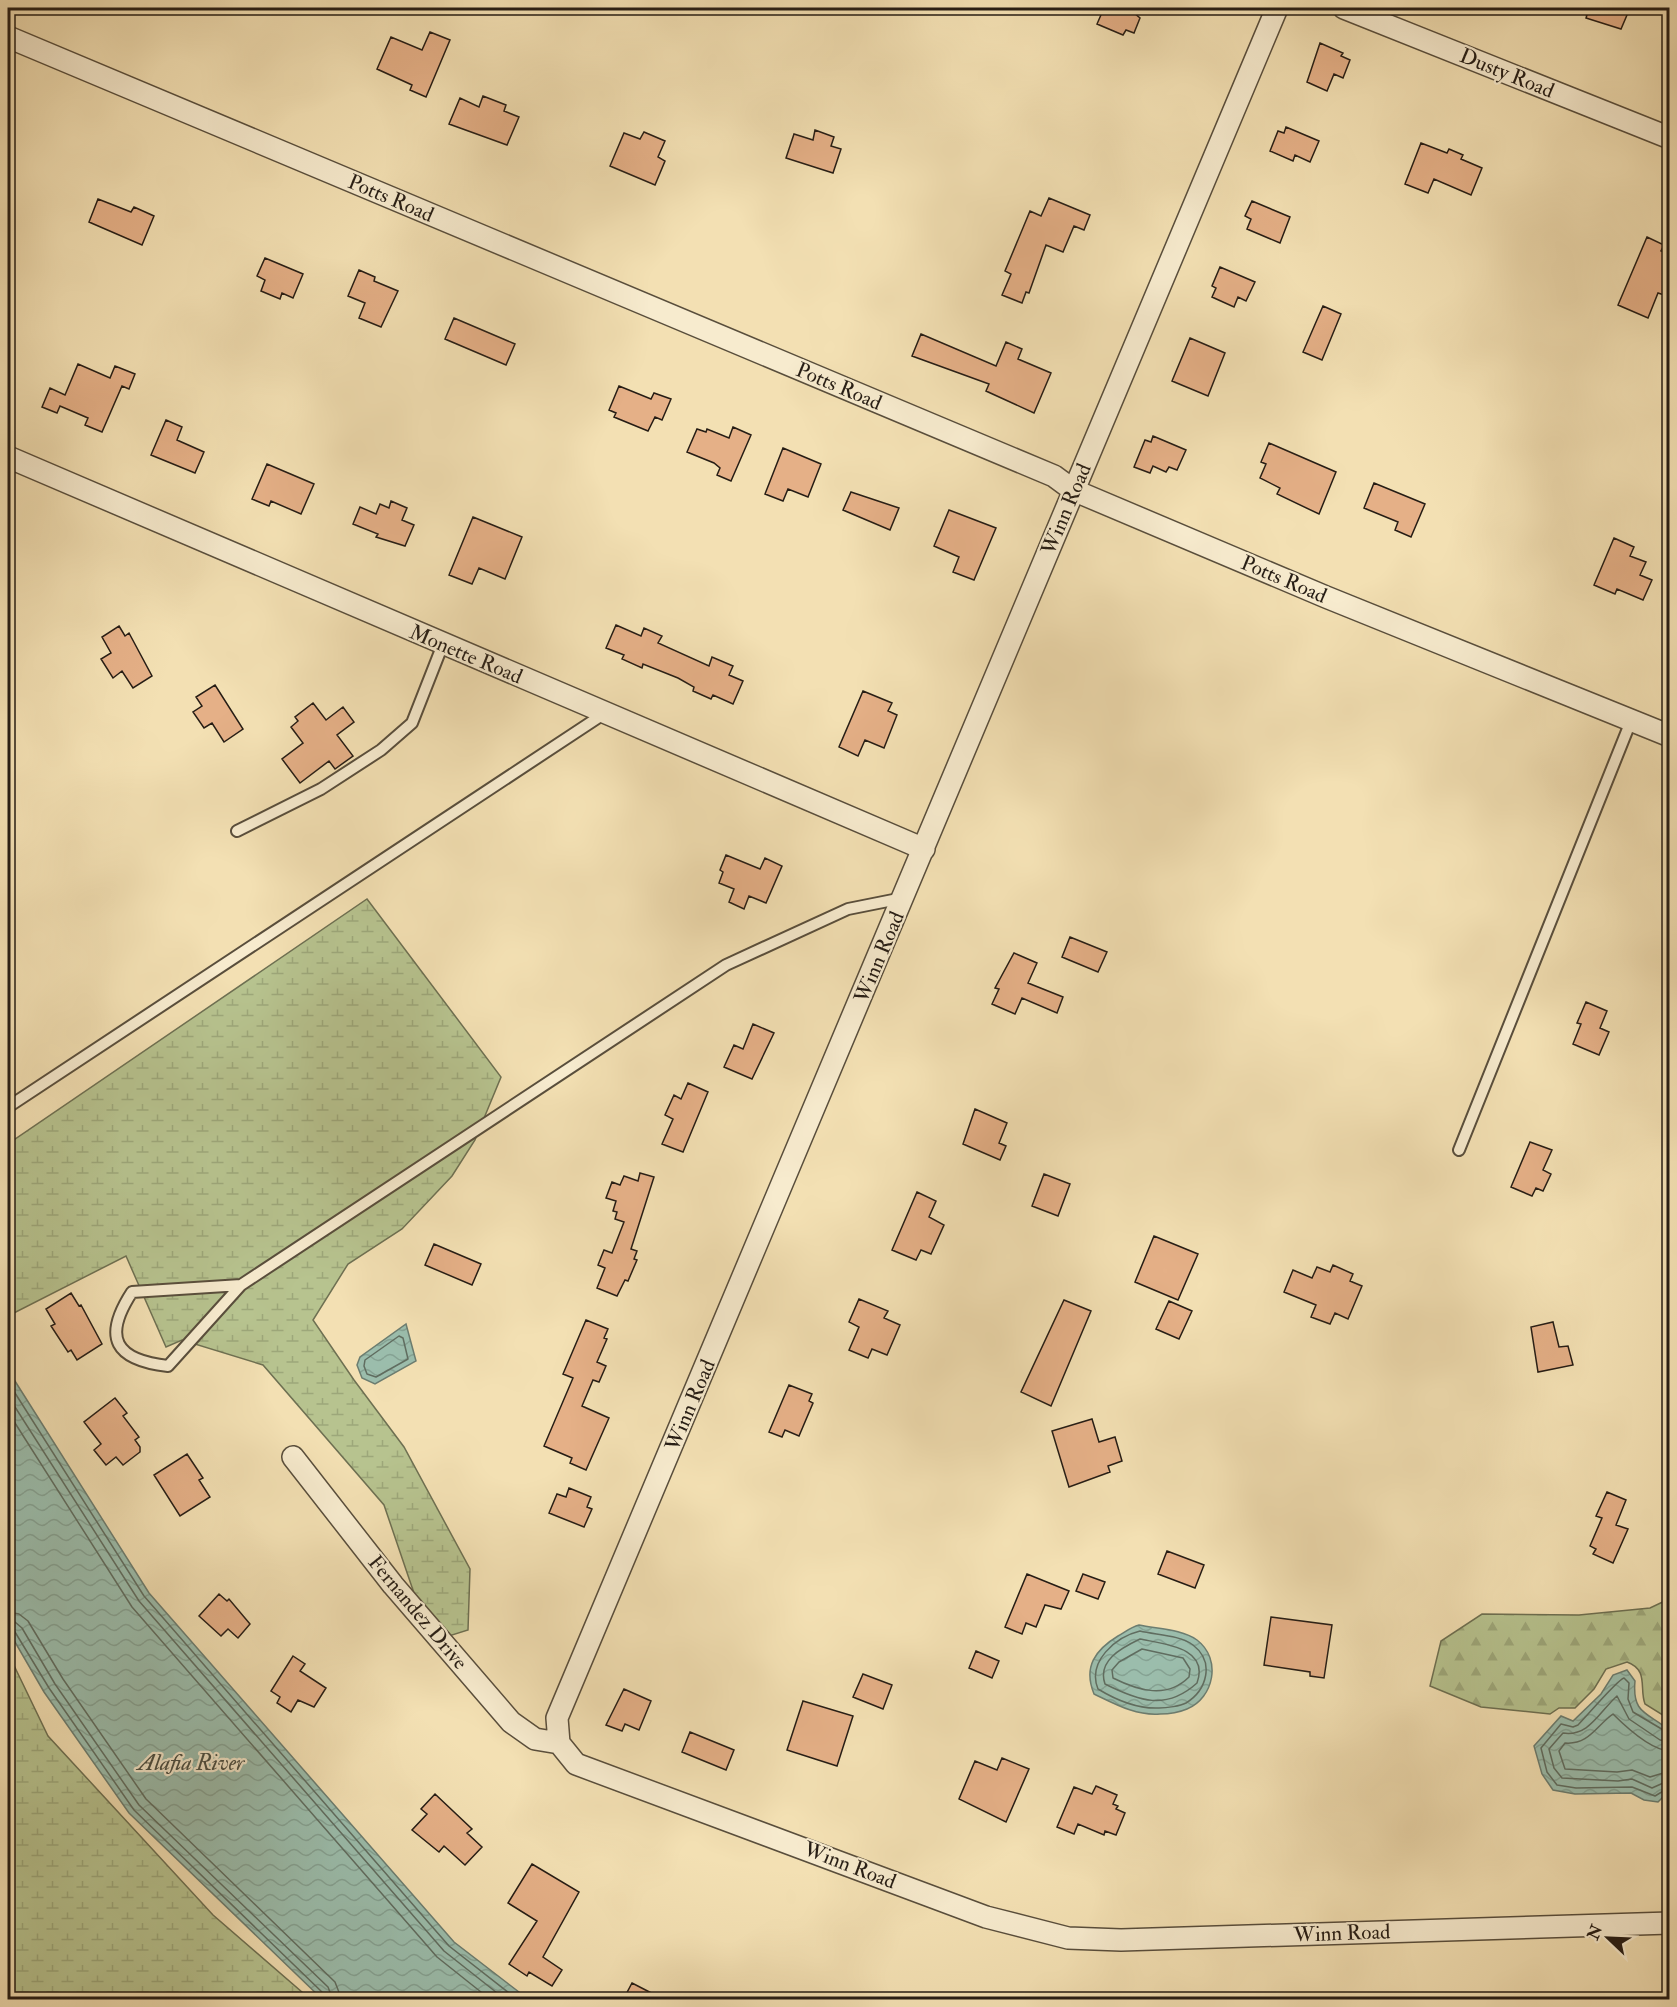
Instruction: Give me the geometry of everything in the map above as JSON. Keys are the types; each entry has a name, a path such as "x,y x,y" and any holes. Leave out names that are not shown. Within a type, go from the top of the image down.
{"street":[{"name":"Winn Road","path":"1277,8 557,1718 559,1743 576,1764 986,1917 1068,1938 1121,1940 1670,1923"},
{"name":"Dusty Road","path":"1344,8 1670,138"},
{"name":"Potts Road","path":"8,38 1053,476 1073,490 1326,597 1670,736"},
{"name":"Monette Road","path":"8,457 924,849"},
{"name":"Fernandez Drive","path":"293,1457 393,1585 511,1722 535,1738 559,1743"}],"lane":[{"path":"237,831 321,789 381,750 412,723 444,644"},
{"path":"8,1107 605,713"},
{"path":"1459,1150 1631,721"},
{"path":"241,1286 132,1292 119,1311 115,1330 116,1342 122,1350 137,1357 154,1364 168,1366 241,1286 726,965 848,909 903,898"}],"green space":[{"path":"367,899 501,1077 475,1140 452,1176 402,1229 348,1264 313,1320 404,1447 470,1569 468,1630 449,1636 415,1596 384,1505 263,1365 182,1340 166,1347 126,1256 8,1316 8,1144"},
{"path":"1669,1599 1669,1719 1645,1704 1641,1675 1634,1665 1627,1662 1606,1669 1594,1689 1575,1708 1559,1708 1550,1714 1481,1707 1430,1686 1441,1641 1482,1614 1579,1615 1650,1608"},
{"path":"8,1653 48,1736 213,1915 310,1999 8,1999"}],"water":[{"path":"406,1324 416,1361 375,1384 362,1378 357,1365 360,1357"},
{"name":"Alafia River","path":"8,1370 149,1593 454,1942 528,1999 322,1999 129,1813 44,1692 8,1630"},
{"path":"1139,1625 1191,1636 1205,1648 1210,1657 1212,1678 1209,1687 1196,1704 1177,1712 1151,1714 1126,1708 1094,1694 1090,1676 1097,1653 1110,1641"},
{"path":"1627,1670 1635,1681 1636,1700 1639,1706 1669,1730 1669,1791 1658,1802 1644,1800 1631,1793 1575,1794 1553,1790 1542,1774 1534,1746 1561,1716 1573,1721 1601,1694 1613,1675"}],"building":[{"path":"1104,8 1135,8 1133,12 1140,18 1134,33 1126,30 1123,35 1097,24"},
{"path":"1570,8 1630,8 1621,29 1586,18 1587,15"},
{"path":"430,32 450,40 426,97 410,90 412,85 377,69 391,37 422,50"},
{"path":"1320,43 1343,53 1341,56 1350,60 1343,78 1334,74 1327,91 1307,82"},
{"path":"483,96 506,105 504,111 519,117 507,145 449,124 460,98 479,107"},
{"path":"1286,127 1319,141 1310,162 1295,155 1293,161 1270,151 1278,131 1284,133"},
{"path":"815,130 834,137 831,146 841,149 833,173 786,158 794,134 813,140"},
{"path":"644,132 665,141 658,157 665,161 655,185 610,166 624,133 640,139"},
{"path":"1421,143 1447,153 1449,149 1463,155 1461,159 1482,168 1471,195 1434,179 1428,193 1405,184"},
{"path":"1049,198 1090,215 1084,230 1074,226 1063,252 1046,245 1029,293 1026,292 1022,303 1002,295 1011,274 1005,271 1030,211 1041,216"},
{"path":"98,199 131,212 134,207 154,216 142,245 89,222"},
{"path":"1252,201 1290,217 1280,243 1247,229 1251,219 1245,216"},
{"path":"1647,237 1664,245 1661,251 1670,255 1670,297 1658,293 1648,318 1618,305"},
{"path":"265,258 303,274 293,298 282,293 280,299 261,291 265,280 257,276"},
{"path":"1220,267 1255,282 1246,301 1238,297 1234,307 1212,297 1216,288 1212,286"},
{"path":"359,270 375,277 374,281 398,291 381,327 359,318 365,303 348,296"},
{"path":"1323,306 1341,314 1322,360 1303,352"},
{"path":"454,318 515,344 506,365 445,339"},
{"path":"921,334 996,366 1006,342 1022,349 1018,359 1051,373 1034,413 986,391 989,384 912,356"},
{"path":"1190,338 1225,353 1208,396 1172,381"},
{"path":"78,364 110,378 115,366 135,374 129,389 122,386 102,432 85,425 88,418 60,406 57,413 42,407 50,388 65,395"},
{"path":"619,386 651,399 654,393 671,399 662,420 655,417 648,431 614,417 616,413 609,410"},
{"path":"166,420 182,427 177,440 204,452 195,473 151,455"},
{"path":"733,427 751,435 731,481 717,475 720,468 714,463 687,452 697,429 706,432 707,429 729,438"},
{"path":"1153,436 1186,450 1177,470 1169,467 1166,472 1153,466 1150,473 1134,467 1145,440 1151,442"},
{"path":"1269,443 1336,472 1319,514 1277,494 1280,488 1260,478 1266,464 1261,462"},
{"path":"783,448 821,464 808,497 788,489 783,501 765,494"},
{"path":"267,464 314,484 301,514 271,501 269,506 252,499"},
{"path":"1374,483 1425,504 1411,537 1395,530 1398,522 1364,508"},
{"path":"851,492 899,508 890,530 843,510"},
{"path":"391,501 407,508 402,520 414,525 405,546 376,537 378,534 353,524 360,507 376,514 380,504 389,508"},
{"path":"949,510 996,528 974,580 953,572 959,557 934,546"},
{"path":"473,517 522,537 505,579 479,568 472,584 449,575"},
{"path":"1614,538 1634,547 1630,556 1646,562 1640,575 1652,580 1643,600 1617,589 1615,594 1594,585"},
{"path":"616,625 641,636 644,628 662,636 658,643 709,666 712,657 733,666 729,675 743,681 733,704 713,695 711,699 693,691 694,687 678,678 643,664 642,668 622,659 624,655 606,648"},
{"path":"119,626 125,636 129,633 152,676 133,688 122,671 113,678 101,659 111,653 102,637"},
{"path":"215,685 243,729 224,742 212,723 204,728 193,712 202,706 196,697"},
{"path":"863,691 892,703 888,711 897,715 884,748 865,740 858,756 839,747"},
{"path":"313,703 326,720 343,707 354,722 337,735 353,756 335,769 329,761 300,783 282,759 303,743 291,727 298,721 295,717"},
{"path":"726,855 760,869 765,858 782,866 766,903 749,896 744,909 729,902 734,889 719,883 723,872 720,870"},
{"path":"1070,937 1107,952 1098,972 1062,957"},
{"path":"1014,953 1037,963 1028,983 1063,997 1057,1013 1022,998 1015,1014 992,1004 999,989 995,988"},
{"path":"1586,1002 1607,1011 1600,1028 1609,1032 1599,1055 1573,1044 1581,1024 1577,1023"},
{"path":"753,1024 774,1033 752,1079 724,1067 734,1045 743,1049"},
{"path":"688,1083 708,1092 683,1152 662,1144 673,1119 665,1115 674,1095 681,1099"},
{"path":"975,1109 1007,1123 999,1143 1006,1146 1000,1160 963,1144"},
{"path":"1530,1142 1552,1150 1543,1170 1551,1174 1543,1191 1536,1188 1532,1196 1511,1187"},
{"path":"640,1173 654,1177 631,1249 637,1251 634,1259 637,1260 628,1281 625,1280 617,1296 597,1288 605,1268 598,1265 604,1250 612,1253 624,1222 615,1219 617,1212 613,1211 616,1201 606,1198 612,1182 620,1185 624,1176 638,1181"},
{"path":"1044,1174 1070,1184 1058,1216 1032,1206"},
{"path":"917,1192 936,1201 929,1217 944,1225 931,1254 921,1250 916,1260 892,1250"},
{"path":"1154,1236 1198,1254 1178,1300 1135,1282"},
{"path":"434,1244 481,1264 472,1285 425,1265"},
{"path":"1333,1265 1353,1274 1350,1281 1362,1286 1348,1319 1335,1313 1330,1324 1311,1317 1316,1305 1284,1292 1293,1270 1312,1278 1317,1267 1330,1272"},
{"path":"71,1293 79,1306 81,1305 102,1344 77,1360 71,1350 68,1352 51,1326 55,1324 46,1309"},
{"path":"859,1299 888,1311 884,1318 900,1325 887,1355 872,1349 868,1358 849,1350 859,1327 849,1322"},
{"path":"1064,1300 1091,1311 1051,1406 1021,1392"},
{"path":"1169,1301 1192,1311 1179,1339 1156,1329"},
{"path":"586,1320 608,1329 604,1338 607,1339 597,1362 606,1366 599,1382 593,1380 582,1406 609,1418 586,1470 570,1463 572,1458 544,1446 573,1378 563,1374"},
{"path":"1553,1322 1559,1347 1568,1346 1573,1365 1538,1372 1531,1327"},
{"path":"789,1385 812,1394 809,1401 813,1403 799,1436 785,1430 782,1437 769,1432"},
{"path":"115,1398 127,1413 123,1416 139,1437 135,1440 140,1447 140,1452 123,1465 116,1457 106,1465 94,1450 101,1444 84,1422"},
{"path":"1092,1419 1099,1442 1115,1437 1122,1461 1108,1466 1110,1472 1069,1487 1052,1431"},
{"path":"187,1454 203,1478 199,1480 210,1497 180,1516 154,1475"},
{"path":"569,1488 591,1497 587,1507 592,1509 584,1527 549,1513 557,1494 566,1497"},
{"path":"1607,1492 1626,1500 1616,1525 1628,1529 1613,1563 1593,1554 1596,1549 1590,1546 1602,1518 1596,1516"},
{"path":"1167,1551 1204,1565 1195,1588 1158,1574"},
{"path":"1027,1574 1069,1591 1061,1609 1045,1605 1036,1627 1026,1623 1022,1634 1005,1627"},
{"path":"1083,1574 1105,1582 1098,1599 1076,1591"},
{"path":"219,1594 227,1601 229,1599 250,1624 238,1638 228,1629 221,1636 199,1616"},
{"path":"1271,1617 1332,1625 1324,1678 1310,1676 1310,1672 1264,1665"},
{"path":"976,1651 999,1661 992,1678 969,1668"},
{"path":"293,1656 305,1664 300,1671 326,1688 314,1707 298,1700 291,1712 277,1703 280,1697 271,1691"},
{"path":"863,1674 892,1685 883,1709 853,1697"},
{"path":"624,1689 651,1701 639,1730 625,1724 622,1731 606,1725"},
{"path":"803,1701 853,1716 837,1766 787,1750"},
{"path":"690,1732 734,1750 726,1770 682,1752"},
{"path":"1002,1758 1029,1769 1006,1822 959,1799 975,1761 997,1770"},
{"path":"1096,1786 1117,1795 1113,1804 1118,1806 1116,1809 1125,1813 1116,1835 1105,1831 1104,1835 1078,1824 1074,1834 1057,1827 1074,1787 1092,1794"},
{"path":"435,1794 472,1829 467,1833 482,1847 465,1865 444,1846 439,1852 412,1830 427,1814 421,1809"},
{"path":"532,1864 579,1892 543,1957 562,1970 552,1986 529,1972 527,1976 509,1964 537,1921 508,1903"},
{"path":"632,1983 665,2000 623,2000"}]}
